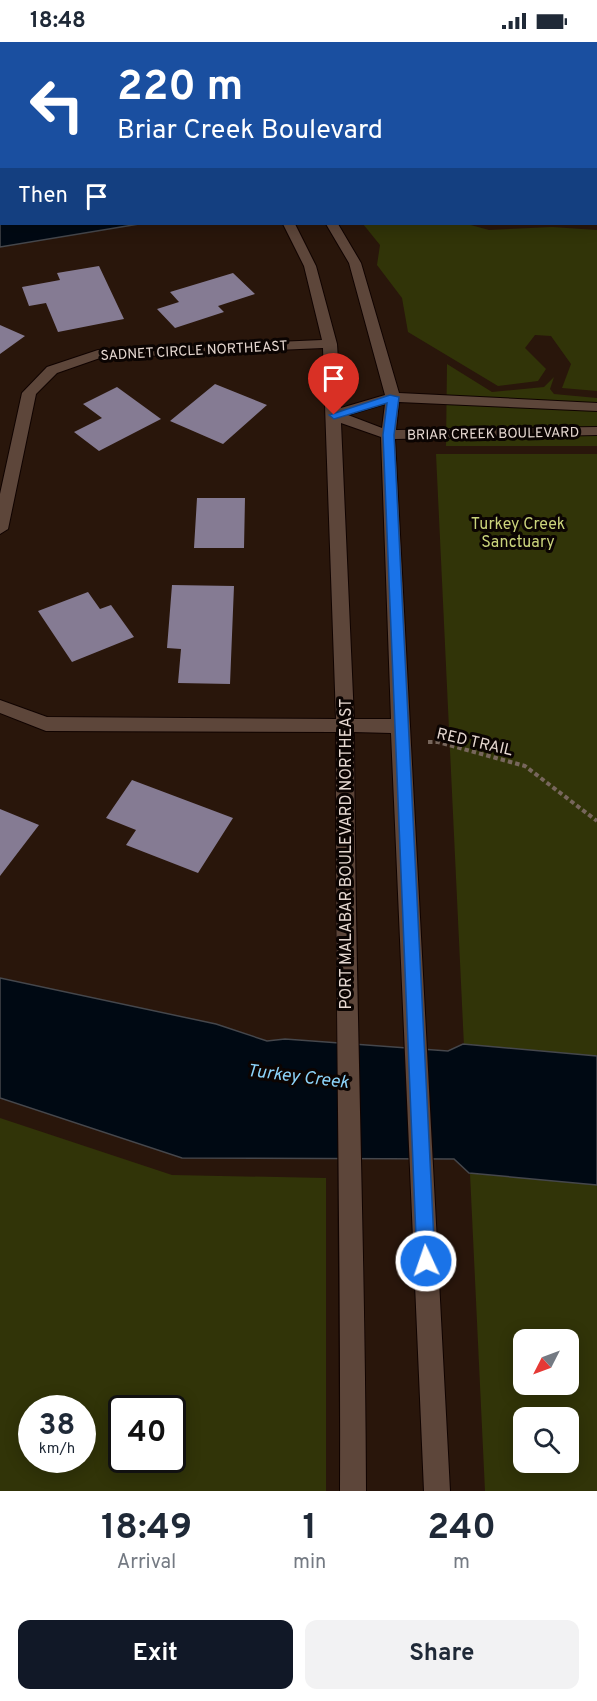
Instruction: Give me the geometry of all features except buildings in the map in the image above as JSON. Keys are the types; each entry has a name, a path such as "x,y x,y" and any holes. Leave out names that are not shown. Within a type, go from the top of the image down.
{"street":[{"name":"PORT MALABAR BOULEVARD NORTHEAST","path":"290,225 310,267 330,344 334,415 345,726 345,961 353,1338 353,1491"},
{"path":"333,225 355,263 393,397 388,435 400,734 437,1491"},
{"name":"SADNET CIRCLE NORTHEAST","path":"0,529 29,393 52,370 98,354 330,344"},
{"name":"BRIAR CREEK BOULEVARD","path":"334,415 393,397 597,407"},
{"name":"BRIAR CREEK BOULEVARD","path":"334,415 388,435 597,431"},
{"path":"0,706 46,724 345,726 400,734"}],"path":[{"name":"RED TRAIL","path":"400,734 525,766 597,821"}],"green space":[{"path":"364,225 471,225 489,230 552,227 597,230 597,391 562,388 571,364 551,336 535,335 525,348 546,369 538,381 498,386 408,332 402,298 377,265 380,245"},
{"path":"447,364 492,392 544,387 554,377 550,389 554,394 597,398 597,446 446,446"},
{"name":"Turkey Creek Sanctuary","path":"436,454 597,454 597,1491 485,1491"},
{"path":"0,1118 172,1175 326,1178 326,1491 0,1491"}],"water":[{"path":"0,225 133,225 0,247"},
{"name":"Turkey Creek","path":"0,978 216,1024 267,1041 285,1039 448,1051 463,1044 597,1056 597,1185 469,1173 454,1159 182,1158 0,1098"}],"route":[{"path":"334,415 393,397 388,435 399,726 426,1261"}]}
